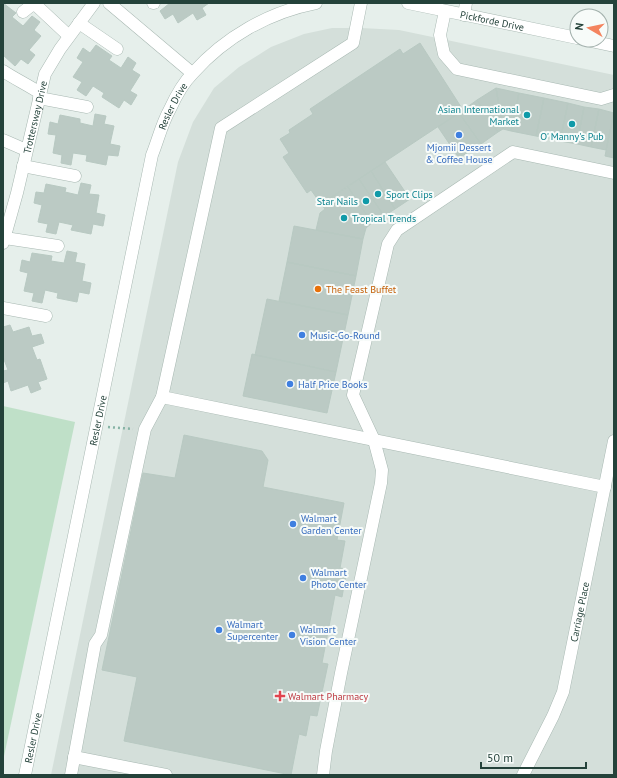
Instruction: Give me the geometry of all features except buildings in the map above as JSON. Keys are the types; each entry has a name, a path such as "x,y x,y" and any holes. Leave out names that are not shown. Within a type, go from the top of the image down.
{"street":[{"name":"Trottersway Drive","path":"4,234 23,166 45,74 60,49 94,3"},
{"path":"109,3 192,74 222,45 258,22 296,7 316,3"},
{"path":"71,775 95,644 101,635 145,429 162,397 221,128 353,43 361,3"},
{"name":"Pickforde Drive","path":"408,3 445,11 465,9 569,36"},
{"path":"23,12 32,4 38,7 69,36"},
{"path":"445,11 440,35 444,54 457,69 601,99 614,95"},
{"path":"79,23 117,49"},
{"path":"3,70 15,79 27,85 40,96 87,107"},
{"name":"Resler Drive","path":"25,775 152,154 169,110 192,74"},
{"path":"3,140 26,150"},
{"path":"323,775 326,751 341,674 381,482 382,470 374,440 353,395 388,244 397,230 513,152 614,173"},
{"path":"23,166 75,176"},
{"path":"4,234 58,246"},
{"path":"3,308 46,316"},
{"path":"162,397 605,487"},
{"name":"Carriage Place","path":"523,775 553,716 563,692 614,441"},
{"path":"74,757 166,775"}],"path":[{"path":"108,427 145,429"}],"shaded area":[{"path":"332,28 399,30 614,75 614,775 51,775 178,162 193,122 214,88 239,67 271,47 304,34"}],"green space":[{"path":"3,406 75,422 3,761"}],"place":[{"name":"Asian International Market","path":"527,115"},
{"name":"O' Manny's Pub","path":"572,124"},
{"name":"Mjomii Dessert & Coffee House","path":"459,135"},
{"name":"Sport Clips","path":"378,194"},
{"name":"Star Nails","path":"366,201"},
{"name":"Tropical Trends","path":"344,218"},
{"name":"The Feast Buffet","path":"318,289"},
{"name":"Music-Go-Round","path":"302,335"},
{"name":"Half Price Books","path":"290,384"},
{"name":"Walmart Garden Center","path":"293,524"},
{"name":"Walmart Photo Center","path":"303,578"},
{"name":"Walmart Supercenter","path":"219,630"},
{"name":"Walmart Vision Center","path":"292,635"},
{"name":"Walmart Pharmacy","path":"280,696"}]}
